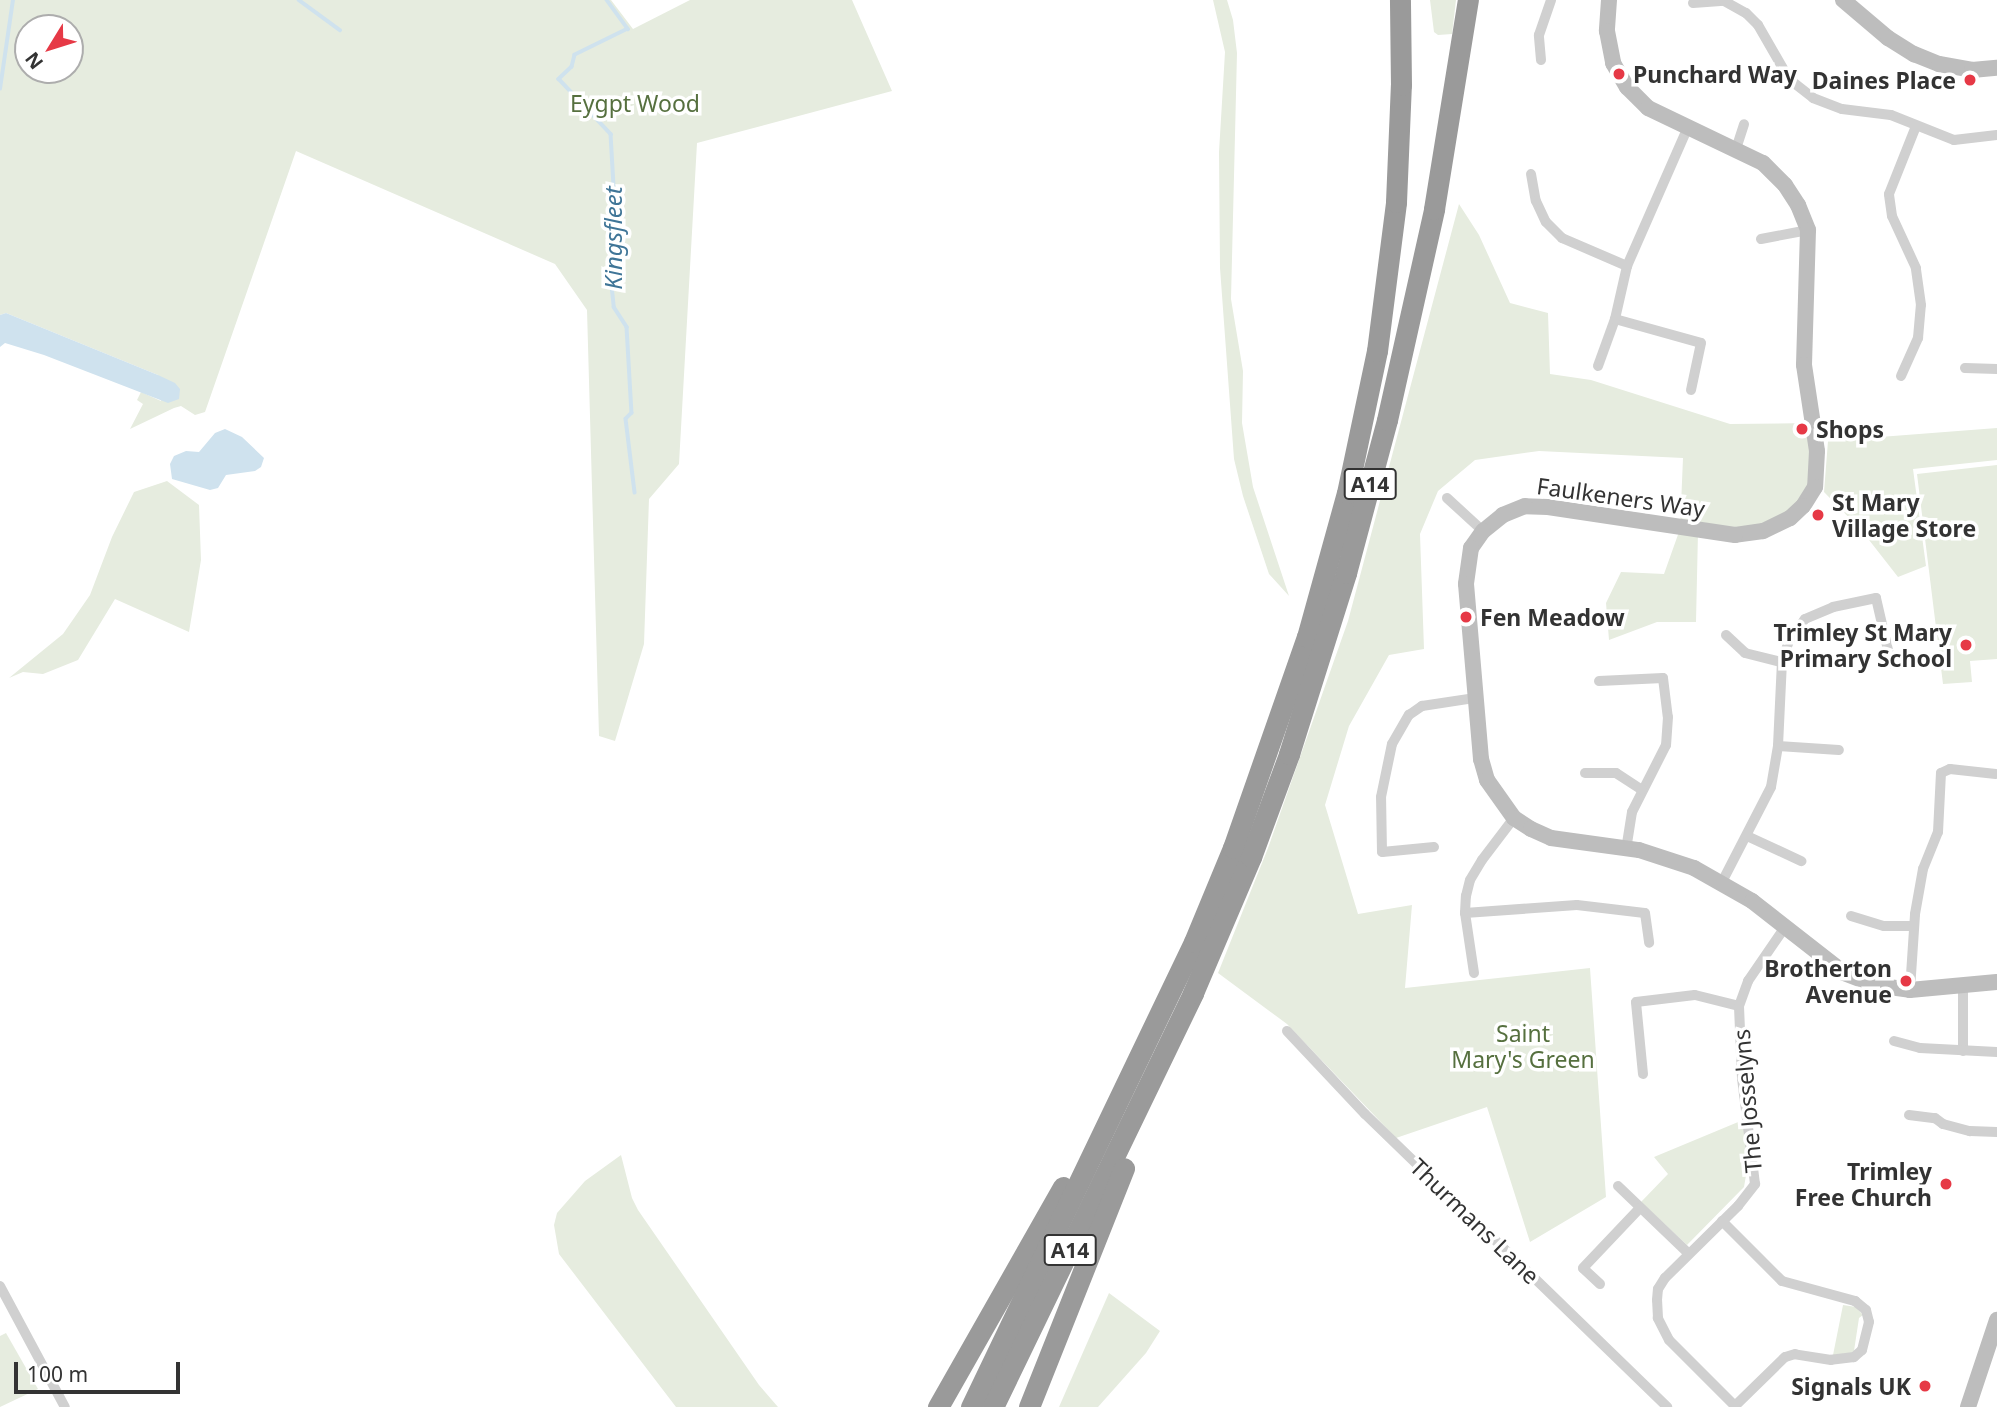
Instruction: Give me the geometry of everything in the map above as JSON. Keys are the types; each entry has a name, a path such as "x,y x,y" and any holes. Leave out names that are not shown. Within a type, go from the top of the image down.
{"highway":[{"name":"A14","path":"1203,946 1233,848 1307,637 1365,416 1389,273 1396,202 1401,85 1401,0"},
{"name":"A14","path":"993,1407 1147,1092 1185,987 1203,946 1251,857 1289,754 1366,502 1434,209 1468,0"},
{"name":"A14","path":"971,1407 1101,1134 1185,987"},
{"name":"A14","path":"1029,1407 1138,1133 1147,1092"},
{"name":"A14","path":"938,1407 1073,1171 1101,1134"}],"street":[{"path":"1541,60 1539,35 1550,0"},
{"name":"Faulkeners Way","path":"1483,531 1503,515 1525,506 1537,506 1735,535 1778,525 1804,506 1815,487 1818,473 1804,365 1808,230 1785,185 1763,163 1648,108 1627,87 1613,63 1607,31 1609,0"},
{"path":"1843,0 1888,38 1914,54 1940,64 1972,70 1997,68"},
{"path":"1693,3 1724,1 1746,13 1758,25 1789,79 1814,97 1842,109 1892,115 1954,140 1997,135"},
{"path":"1736,149 1744,124"},
{"path":"1901,376 1918,338 1921,305 1916,268 1892,216 1889,194 1916,126"},
{"path":"1598,366 1615,319 1627,267 1688,127"},
{"path":"1531,174 1536,201 1546,222 1562,239 1627,267"},
{"path":"1761,239 1808,230"},
{"path":"1615,319 1701,342 1691,390"},
{"path":"1965,368 1997,369"},
{"path":"1447,498 1483,531 1471,548 1466,584 1481,759 1487,779 1514,818 1551,838 1626,848 1668,858 1722,882 1844,973 1875,985 1910,990 1997,982"},
{"path":"1722,882 1771,787 1778,746 1782,662 1788,643 1805,620 1833,607 1876,598 1891,663"},
{"path":"1726,635 1745,653 1782,662"},
{"path":"1599,681 1663,678 1668,717 1666,745 1641,789 1632,812 1626,848"},
{"path":"1434,847 1382,852 1381,797 1392,744 1409,715 1422,706 1475,698"},
{"path":"1778,746 1839,750"},
{"path":"1910,990 1914,926 1923,869 1938,832 1941,773 1950,769 1996,774"},
{"path":"1585,773 1616,773 1641,789"},
{"path":"1474,973 1465,914 1470,880 1514,818"},
{"path":"1747,836 1801,862"},
{"path":"1465,914 1577,905 1645,913 1649,943"},
{"path":"1852,916 1884,926 1914,926"},
{"name":"The Josselyns","path":"1734,1406 1669,1340 1658,1318 1658,1289 1688,1253 1755,1185 1742,1078 1739,1006 1748,981 1785,927"},
{"path":"1963,987 1964,1051"},
{"name":"The Josselyns","path":"1643,1074 1636,1002 1695,995 1739,1006"},
{"name":"Thurmans Lane","path":"1287,1031 1367,1116 1667,1407"},
{"path":"1895,1041 1920,1048 1997,1052"},
{"path":"1909,1115 1935,1118 1943,1124 1970,1131 1997,1132"},
{"path":"1618,1186 1688,1253"},
{"path":"1600,1284 1583,1268 1640,1208"},
{"path":"1722,1221 1782,1281 1855,1301 1866,1310 1869,1322 1862,1350 1854,1357 1831,1360 1795,1354 1785,1357 1734,1406"},
{"path":"0,1286 65,1407"},
{"path":"1968,1407 1997,1320"}],"green space":[{"name":"Eygpt Wood","path":"0,0 611,0 633,29 690,0 852,0 892,91 697,143 679,464 649,499 644,644 615,741 599,736 587,310 555,264 296,151 205,412 195,415 181,406 130,429 143,404 137,400 141,392 161,401 158,375 6,313 0,315"},
{"path":"1213,0 1227,0 1233,20 1237,53 1231,299 1243,371 1242,423 1253,487 1289,596 1269,574 1243,496 1234,459 1220,268 1219,152 1225,52"},
{"path":"1430,0 1456,0 1452,34 1438,35 1434,32"},
{"name":"Saint Mary's Green","path":"1459,204 1479,235 1510,303 1548,313 1550,374 1591,380 1730,424 1813,423 1815,487 1778,525 1698,532 1696,622 1657,622 1609,640 1606,603 1621,572 1664,574 1680,529 1683,458 1539,451 1475,460 1438,491 1420,534 1424,649 1389,655 1349,726 1325,805 1358,914 1412,905 1405,988 1590,968 1606,1197 1530,1242 1487,1107 1396,1138 1287,1024 1218,973 1268,848 1348,621"},
{"path":"1997,428 1997,460 1913,469 1926,566 1898,577 1862,531 1824,492 1828,441"},
{"name":"Trimley St Mary Primary School","path":"1997,465 1997,659 1970,661 1972,682 1943,684 1917,474"},
{"path":"167,481 199,505 201,560 189,632 115,599 78,660 43,674 23,672 9,678 63,634 90,595 112,537 134,492"},
{"path":"1743,1120 1749,1158 1744,1187 1687,1245 1641,1202 1668,1174 1654,1157"},
{"path":"621,1155 632,1198 638,1210 759,1385 778,1407 676,1407 559,1254 554,1225 557,1213 585,1181"},
{"path":"1109,1293 1160,1331 1146,1353 1098,1407 1059,1407"},
{"path":"1843,1305 1856,1307 1863,1315 1859,1318 1854,1351 1846,1356 1833,1355"},
{"path":"6,1333 38,1389 0,1407 0,1336"}],"water":[{"path":"6,313 175,383 180,389 179,399 168,403 44,355 5,343 0,347 0,315"},
{"path":"225,429 242,437 264,458 261,467 255,471 226,475 218,488 210,490 172,479 170,464 174,456 186,451 199,452 215,433"}],"waterway":[{"path":"0,89 13,0"},
{"path":"299,0 340,30"},
{"name":"Kingsfleet","path":"607,0 628,29 575,55 572,67 559,79 611,134 618,256 611,276 614,307 627,327 632,413 626,419 635,492"}],"place":[{"name":"Punchard Way","path":"1619,74"},
{"name":"Daines Place","path":"1970,80"},
{"name":"Shops","path":"1802,429"},
{"name":"St Mary Village Store","path":"1818,515"},
{"name":"Fen Meadow","path":"1466,617"},
{"name":"Trimley St Mary Primary School","path":"1966,645"},
{"name":"Brotherton Avenue","path":"1906,981"},
{"name":"Trimley Free Church","path":"1946,1184"},
{"name":"Signals UK","path":"1925,1386"}]}
